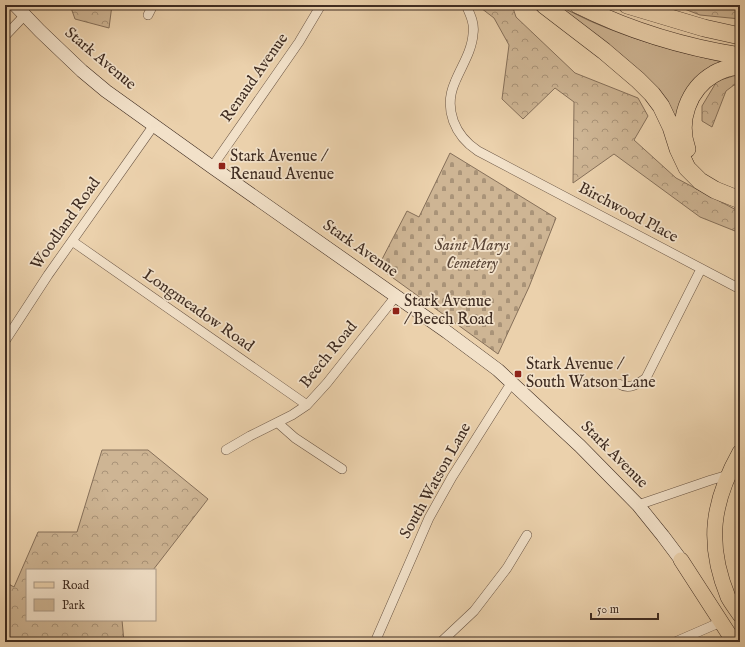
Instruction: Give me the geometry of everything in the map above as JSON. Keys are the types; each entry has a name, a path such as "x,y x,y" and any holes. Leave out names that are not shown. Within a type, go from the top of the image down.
{"highway":[{"path":"544,5 604,51 652,94 661,106 671,127 678,149 687,168 700,181 715,190 740,200"},
{"path":"578,5 629,27 677,42 740,56"},
{"path":"627,5 704,28 740,36"},
{"path":"740,65 730,67 713,74 699,85 691,96 686,108 683,126 688,152 698,167 719,183 740,192"}],"main road":[{"name":"Stark Avenue","path":"15,5 82,71 106,91 447,332 512,382 580,446 638,505 682,560 734,642"},
{"path":"721,622 740,616 729,598 721,574 715,547 715,532 717,509 720,497 728,475 740,452"}],"street":[{"path":"148,15 153,5"},
{"name":"Renaud Avenue","path":"212,167 299,42 322,5"},
{"name":"Birchwood Place","path":"466,5 473,22 474,33 468,54 454,84 450,103 454,124 464,140 478,151 740,289"},
{"path":"5,36 25,15"},
{"name":"Woodland Road","path":"5,341 48,275 154,125"},
{"name":"Longmeadow Road","path":"72,241 307,405"},
{"path":"619,384 624,386 632,386 646,378 701,269"},
{"name":"Beech Road","path":"226,450 250,436 278,423 307,405 396,296"},
{"name":"South Watson Lane","path":"375,642 429,518 452,477 512,382"},
{"path":"278,423 295,438 342,469"},
{"path":"638,505 728,475"},
{"path":"441,642 474,611 507,568 527,535"},
{"path":"675,642 721,622"}],"green space":[{"path":"70,5 112,5 109,28 75,19"},
{"path":"477,5 512,5 516,17 575,73 638,98 648,116 634,140 676,178 740,212 740,233 700,217 614,154 573,183 574,102 555,88 523,119 502,99 509,45 494,18"},
{"path":"557,5 606,28 639,40 672,50 723,62 715,69 681,136 701,177 677,133"},
{"path":"674,5 740,5 740,19 700,15"},
{"path":"740,74 740,85 734,85 726,91 712,127 702,121 702,106 717,81"},
{"name":"Saint Marys Cemetery","path":"450,153 556,218 529,287 498,354 378,267 407,211 419,217"},
{"path":"102,450 148,450 208,499 154,569 26,569 26,621 122,621 124,642 5,642 5,582 14,587 38,532 77,532"}],"place":[{"name":"Stark Avenue / Renaud Avenue","path":"222,166"},
{"name":"Stark Avenue / Beech Road","path":"396,311"},
{"name":"Stark Avenue / South Watson Lane","path":"518,374"}]}
